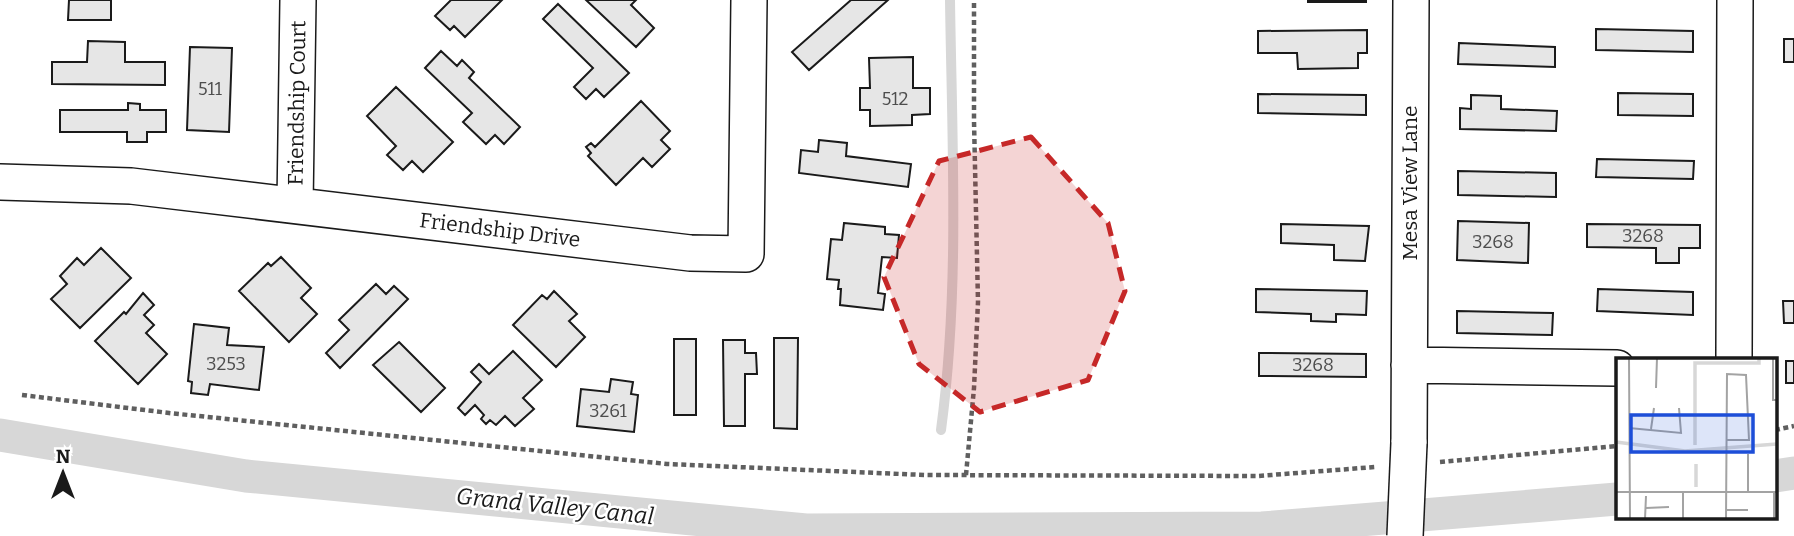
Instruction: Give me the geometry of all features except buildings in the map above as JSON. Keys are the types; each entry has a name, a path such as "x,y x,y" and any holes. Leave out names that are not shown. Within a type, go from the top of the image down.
{"street":[{"name":"Friendship Court","path":"295,205 298,0"},
{"name":"Friendship Drive","path":"0,182 131,186 690,253 746,254 748,0"},
{"name":"Mesa View Lane","path":"1405,536 1408,457 1411,0"},
{"path":"1734,358 1735,0"},
{"path":"1409,365 1616,368"}],"path":[{"path":"966,475 978,302 974,0"},
{"path":"22,395 586,457 834,472 1258,476 1408,457 1616,446"},
{"path":"1776,430 1794,426"}],"highlighted area":[{"path":"1031,137 1108,223 1125,291 1088,380 980,412 919,364 884,277 939,161"}],"waterway":[{"path":"941,430 953,269 950,0"},
{"name":"Grand Valley Canal","path":"0,435 246,476 806,530 1262,528 1616,499"},
{"name":"Grand Valley Canal","path":"1776,476 1794,473"}]}
